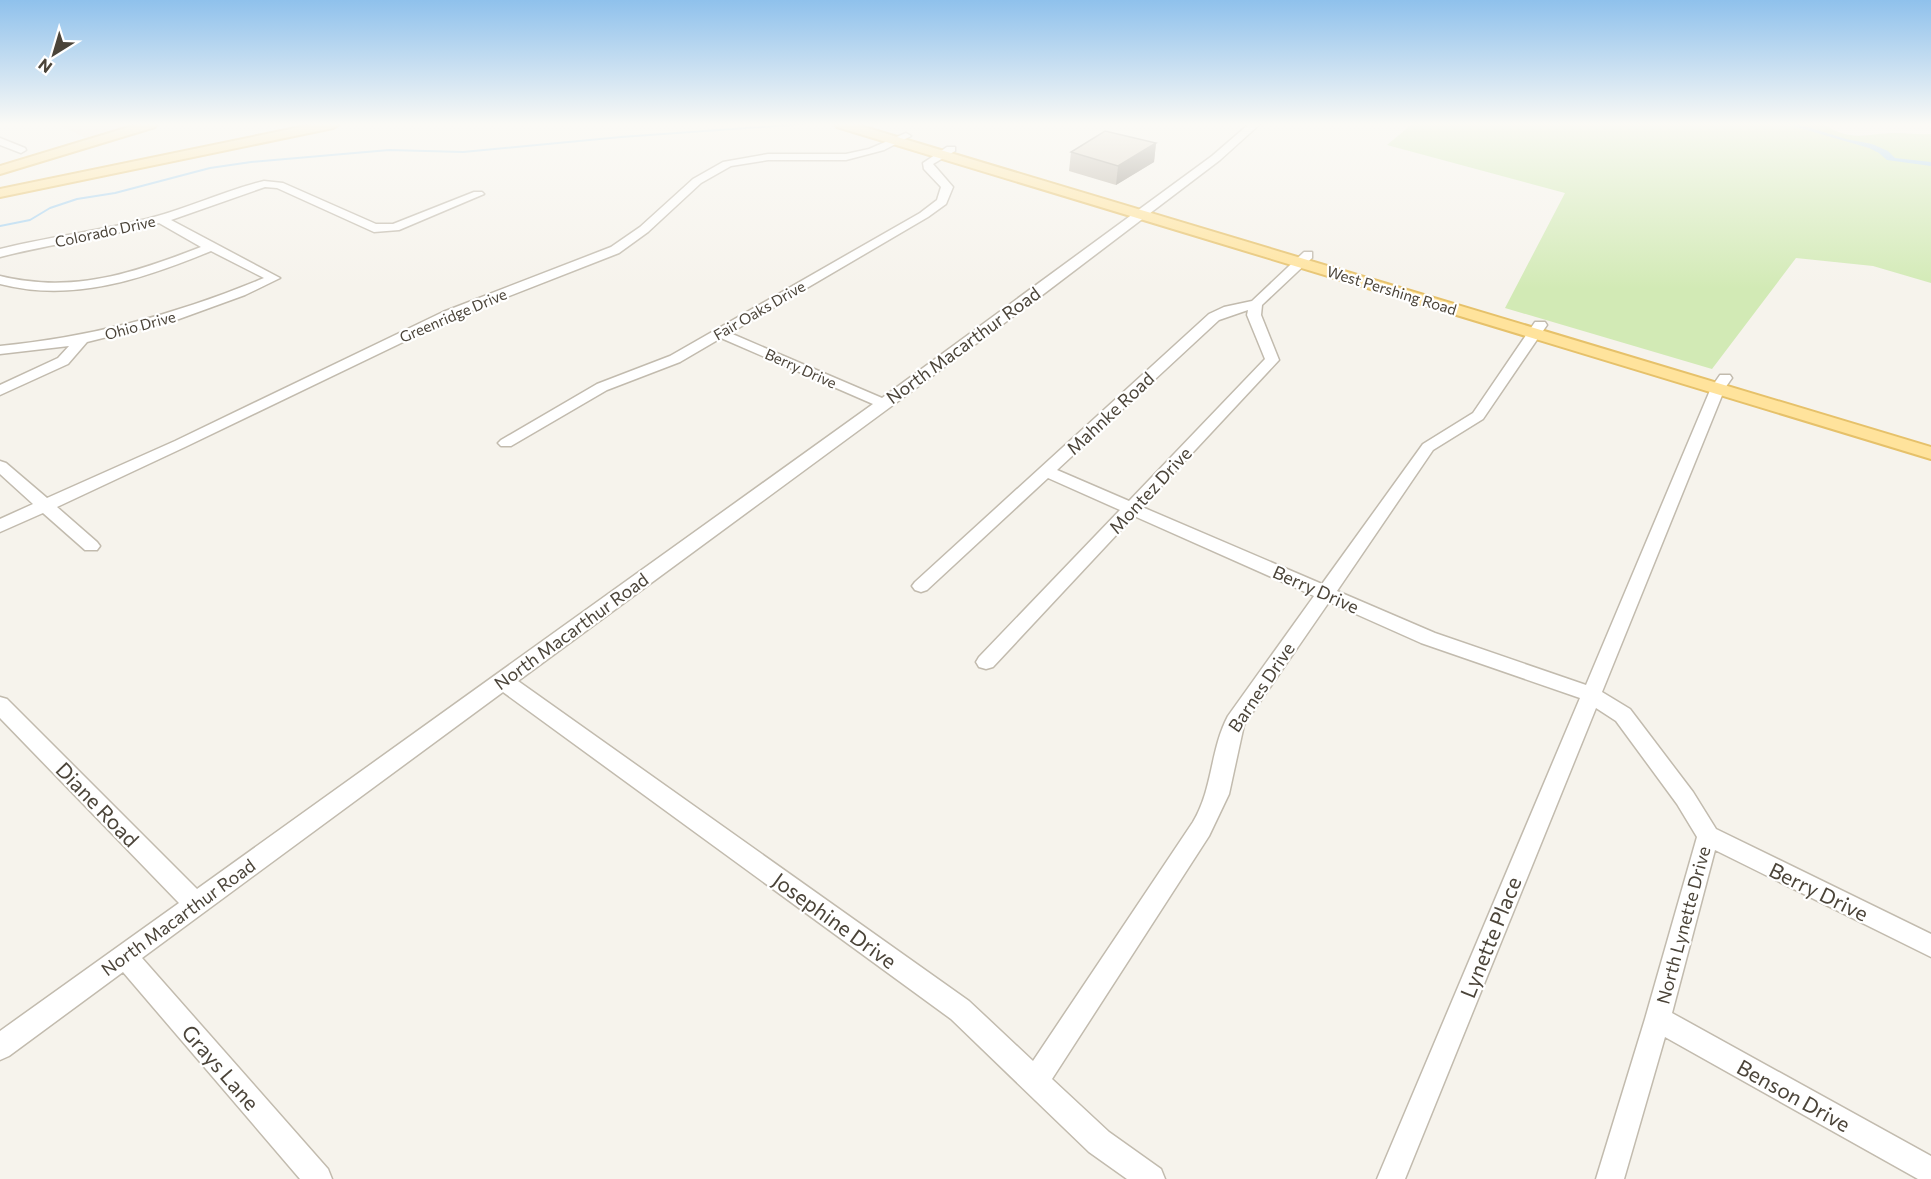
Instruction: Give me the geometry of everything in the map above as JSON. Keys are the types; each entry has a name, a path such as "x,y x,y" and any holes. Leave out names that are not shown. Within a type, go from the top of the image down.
{"main road":[{"path":"0,193 60,179"},
{"name":"West Pershing Road","path":"1037,179 1304,258 1492,310 1538,329"},
{"name":"West Pershing Road","path":"1304,258 1382,286 1721,383 1931,439"},
{"path":"1382,286 1474,309 1488,312 1492,310"},
{"name":"West Pershing Road","path":"1721,383 1931,453"}],"street":[{"name":"Greenridge Drive","path":"0,526 48,506 448,315 615,250 636,236 700,179"},
{"name":"Fair Oaks Drive","path":"506,443 589,394 675,359 864,251 942,202 947,187 939,179"},
{"name":"North Macarthur Road","path":"0,1047 1188,179"},
{"name":"Colorado Drive","path":"0,253 31,245 102,234 161,219 264,184 279,185 382,230 395,228 478,194"},
{"path":"161,219 211,247"},
{"path":"0,280 19,288 61,288 109,281 166,266 211,247"},
{"name":"Ohio Drive","path":"0,350 82,340 159,322 224,300 274,278 211,247"},
{"path":"1256,304 1304,258"},
{"name":"Mahnke Road","path":"921,586 1214,317 1229,310 1256,304"},
{"name":"Montez Drive","path":"986,662 1272,360 1254,315 1256,304"},
{"name":"Barnes Drive","path":"1034,1082 1213,809 1221,783 1228,738 1235,722 1428,447 1478,416 1538,329"},
{"name":"Berry Drive","path":"720,333 882,403"},
{"path":"0,391 63,362 82,340"},
{"path":"1590,694 1721,383"},
{"path":"0,466 91,546"},
{"name":"Berry Drive","path":"1047,472 1428,638 1590,694"},
{"name":"Josephine Drive","path":"503,681 960,1010 1099,1142 1151,1179"},
{"name":"North Lynette Drive","path":"1590,694 1623,716 1685,798 1708,836 1658,1019 1610,1179"},
{"name":"Lynette Place","path":"1391,1179 1590,694"},
{"name":"Diane Road","path":"0,705 196,904"},
{"name":"Berry Drive","path":"1708,836 1931,946"},
{"name":"Grays Lane","path":"125,956 318,1179"},
{"name":"Benson Drive","path":"1658,1019 1931,1171"}],"green space":[{"path":"1513,179 1931,179 1931,283 1873,266 1796,258 1712,369 1505,308 1565,193"}],"waterway":[{"path":"0,226 30,220 50,208 77,199 115,193 168,179"}]}
